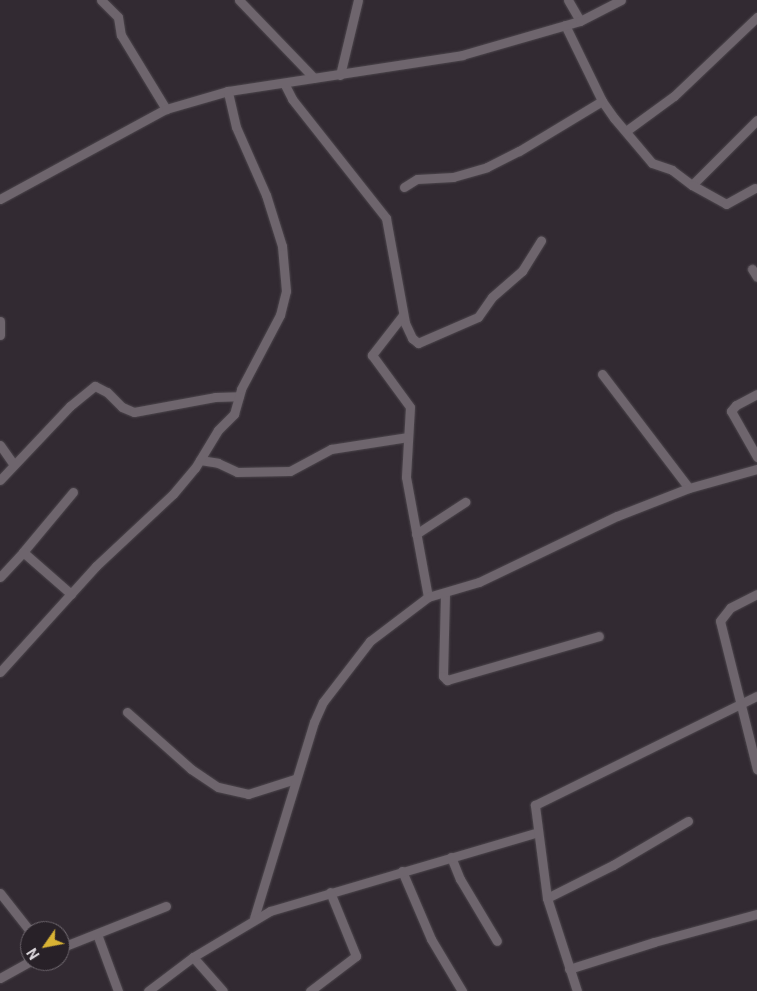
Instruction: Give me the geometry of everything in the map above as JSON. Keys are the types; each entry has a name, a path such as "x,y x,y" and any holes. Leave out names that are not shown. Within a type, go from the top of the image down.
{"street":[{"path":"101,0 118,17 121,35 166,109"},
{"path":"239,0 314,78"},
{"path":"340,75 358,0"},
{"path":"568,0 580,20"},
{"path":"0,199 166,109 228,91 462,55 580,20 621,0"},
{"path":"626,131 674,96 757,17"},
{"path":"565,25 602,101 652,163 665,166 692,185 726,204 755,188"},
{"path":"284,83 292,99 386,218 403,315 412,338 423,344 478,317 492,297 522,271 540,240"},
{"path":"0,672 131,530 173,494 202,457 218,430 234,414 239,396 271,335 286,291 276,224 236,127 228,91"},
{"path":"404,187 418,178 453,177 487,167 519,151 602,101"},
{"path":"692,185 757,120"},
{"path":"752,269 757,277"},
{"path":"403,315 372,355 408,403 406,477 428,598"},
{"path":"0,321 0,335"},
{"path":"602,374 689,488"},
{"path":"0,480 70,406 95,386 102,388 122,408 134,412 215,397 239,396"},
{"path":"757,394 736,405 731,411 757,457"},
{"path":"202,457 238,472 290,471 331,449 408,437"},
{"path":"0,445 14,465"},
{"path":"254,918 295,779 323,702 370,641 428,598 479,582 617,516 689,488 757,469"},
{"path":"0,577 73,492"},
{"path":"416,534 465,502"},
{"path":"23,552 71,594"},
{"path":"445,594 443,676 447,680 599,636"},
{"path":"757,594 730,608 720,621 739,704 754,751 757,769"},
{"path":"577,991 548,898 534,808 539,802 757,696"},
{"path":"127,712 191,769 223,789 248,794 295,779"},
{"path":"548,898 613,865 688,821"},
{"path":"148,991 194,957 254,918 330,892 538,832"},
{"path":"451,857 460,878 498,942"},
{"path":"402,871 427,931 462,991"},
{"path":"310,991 356,956 330,892"},
{"path":"0,893 22,921"},
{"path":"70,944 166,906"},
{"path":"570,969 654,942 757,914"},
{"path":"97,934 118,991"},
{"path":"194,957 223,991"},
{"path":"0,978 20,967"}]}
